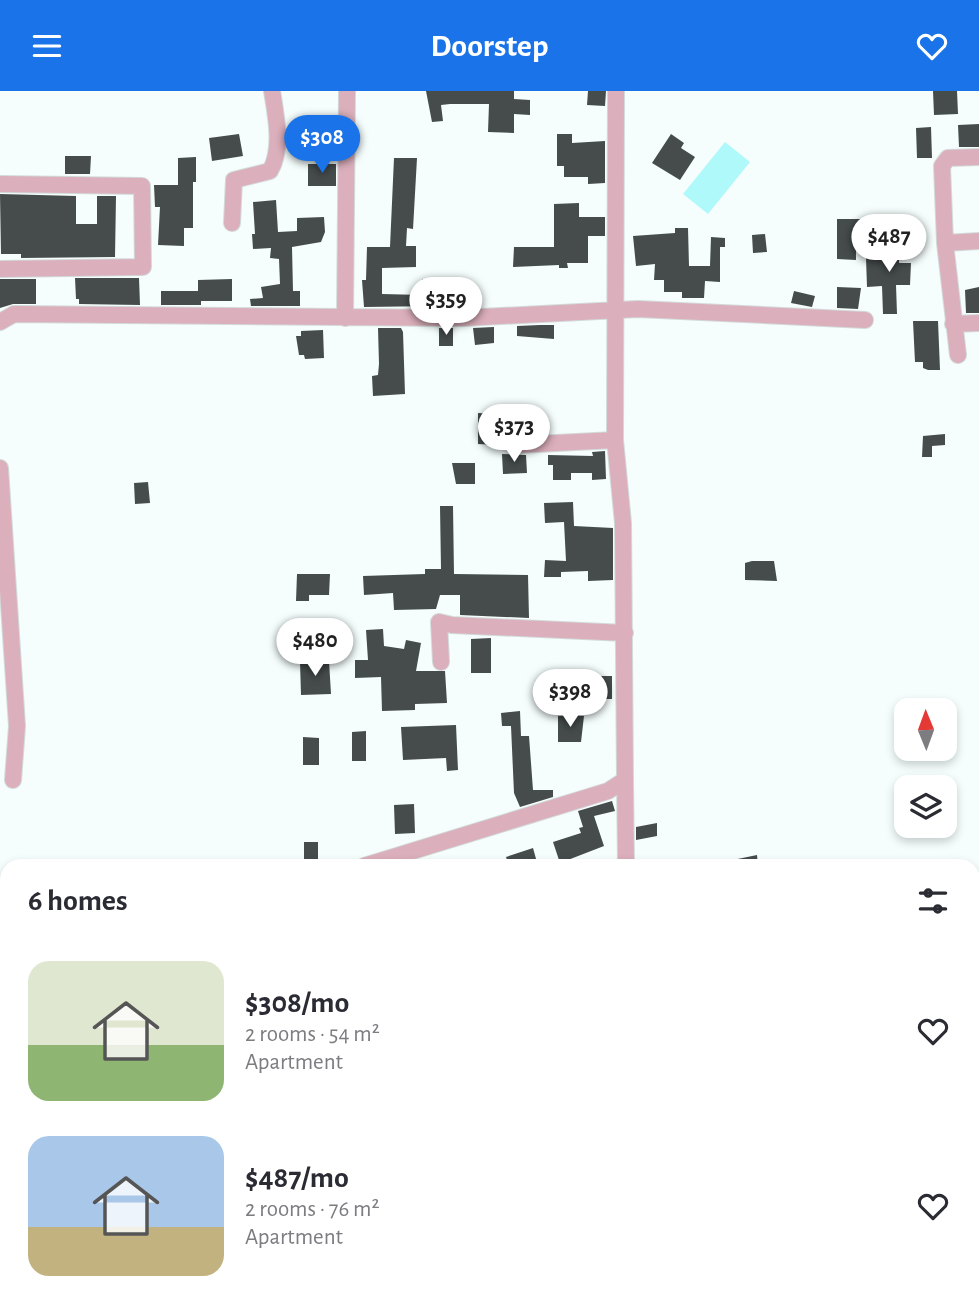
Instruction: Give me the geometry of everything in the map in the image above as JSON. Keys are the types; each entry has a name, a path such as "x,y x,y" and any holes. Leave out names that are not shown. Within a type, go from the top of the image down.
{"street":[{"path":"232,223 234,180 270,171 274,164 277,139 272,91"},
{"path":"345,318 347,91"},
{"path":"616,91 618,314 615,440 623,523 626,859"},
{"path":"958,355 945,243 944,160 979,157"},
{"path":"0,184 142,186 143,267 0,269"},
{"path":"945,243 979,241"},
{"path":"0,322 14,314 345,318 618,314 865,320"},
{"path":"953,324 979,323"},
{"path":"517,445 615,440"},
{"path":"0,468 17,726 13,780"},
{"path":"441,662 439,622 452,625 625,633"},
{"path":"387,859 608,791 625,780"}],"shaded area":[{"path":"725,142 750,162 708,214 683,194"}],"building":[{"path":"426,91 514,91 514,99 530,100 530,115 514,114 514,133 488,132 489,104 441,105 443,121 432,122"},
{"path":"588,91 606,91 605,106 587,105"},
{"path":"933,91 957,91 958,114 934,115"},
{"path":"314,115 336,115 336,147 300,146 301,135 313,136"},
{"path":"979,124 979,147 959,147 958,125"},
{"path":"931,127 932,158 917,158 916,128"},
{"path":"239,134 243,156 212,161 209,138"},
{"path":"557,134 572,134 572,143 605,141 605,183 588,184 588,177 564,177 564,166 557,166"},
{"path":"671,134 684,143 681,148 695,157 680,180 652,163"},
{"path":"65,156 91,156 90,174 65,174"},
{"path":"196,157 193,228 184,228 184,246 158,245 160,207 155,207 154,185 178,185 178,158"},
{"path":"394,158 417,158 413,229 407,228 406,246 416,246 416,267 382,268 382,294 422,295 422,279 438,279 438,306 364,307 362,280 366,280 367,247 390,247"},
{"path":"308,164 336,164 336,186 308,186"},
{"path":"0,194 76,196 76,224 97,224 97,196 116,196 115,257 21,258 21,254 1,254"},
{"path":"276,200 278,232 297,231 297,218 324,217 325,232 321,242 292,247 293,291 300,291 300,306 251,306 250,299 263,298 261,287 280,284 279,259 270,258 271,248 253,249 252,234 255,234 253,202"},
{"path":"579,203 579,217 605,217 605,236 588,236 588,263 567,263 568,268 559,268 559,265 513,267 514,247 554,247 554,204"},
{"path":"837,219 874,219 874,236 856,236 856,260 837,259"},
{"path":"675,228 688,228 689,266 710,266 711,237 725,238 725,247 720,247 720,282 705,281 704,298 682,298 682,292 664,292 664,280 654,280 655,264 636,266 633,236 675,233"},
{"path":"765,234 767,252 753,253 752,235"},
{"path":"885,235 899,235 899,263 911,263 910,285 896,285 897,314 883,314 882,286 867,287 866,258 885,259"},
{"path":"75,278 139,278 140,305 79,304 79,299 76,299"},
{"path":"0,279 36,279 36,304 13,304 0,308"},
{"path":"232,279 232,301 201,301 201,305 161,305 161,291 198,291 198,280"},
{"path":"837,287 861,288 858,309 837,308"},
{"path":"979,287 979,313 966,313 965,290"},
{"path":"794,291 815,296 812,307 791,303"},
{"path":"913,321 938,321 940,370 928,370 923,368 923,362 915,362"},
{"path":"554,325 554,339 517,336 517,326"},
{"path":"494,327 494,343 475,345 473,328"},
{"path":"378,328 401,328 403,332 405,394 373,396 372,376 378,375 379,364"},
{"path":"439,328 453,328 453,346 439,346"},
{"path":"323,330 324,358 305,359 304,355 299,355 296,336 301,336 301,331"},
{"path":"478,413 499,414 498,445 478,444"},
{"path":"945,434 945,445 932,446 932,457 922,457 923,436"},
{"path":"605,451 606,479 592,480 592,473 571,473 571,480 553,480 553,465 548,465 548,455 593,456 592,452"},
{"path":"502,454 526,455 527,473 503,474"},
{"path":"452,463 475,463 475,484 456,484"},
{"path":"148,482 150,503 135,504 134,483"},
{"path":"573,502 574,526 613,528 613,580 588,581 588,571 561,572 561,577 544,577 545,560 566,561 564,522 545,523 544,503"},
{"path":"440,506 453,506 454,574 528,575 529,618 460,615 460,595 440,595 436,609 394,610 393,593 364,595 363,576 425,574 425,569 441,569"},
{"path":"774,561 777,581 745,580 745,563"},
{"path":"297,574 330,574 329,595 309,595 309,601 296,601"},
{"path":"383,629 384,646 404,649 406,640 421,643 416,671 445,671 447,703 415,704 415,710 382,711 381,677 355,678 355,660 368,660 366,630"},
{"path":"491,638 491,673 471,673 471,639"},
{"path":"329,661 331,694 301,695 300,662"},
{"path":"590,676 612,676 612,699 590,699"},
{"path":"520,711 521,736 529,736 533,790 553,790 553,797 520,807 514,793 511,726 502,726 501,713"},
{"path":"558,716 584,716 581,742 558,742"},
{"path":"456,725 458,770 447,771 446,758 403,760 401,727"},
{"path":"366,731 366,761 352,761 352,732"},
{"path":"303,737 319,738 319,765 303,765"},
{"path":"612,801 615,811 594,816 604,846 570,859 559,859 553,842 581,833 579,828 583,827 578,811"},
{"path":"414,804 415,833 395,834 394,805"},
{"path":"657,823 657,836 636,840 636,827"},
{"path":"304,842 318,842 318,859 304,859"},
{"path":"533,848 536,859 507,859 506,857"},
{"path":"757,855 757,859 738,859"}]}
